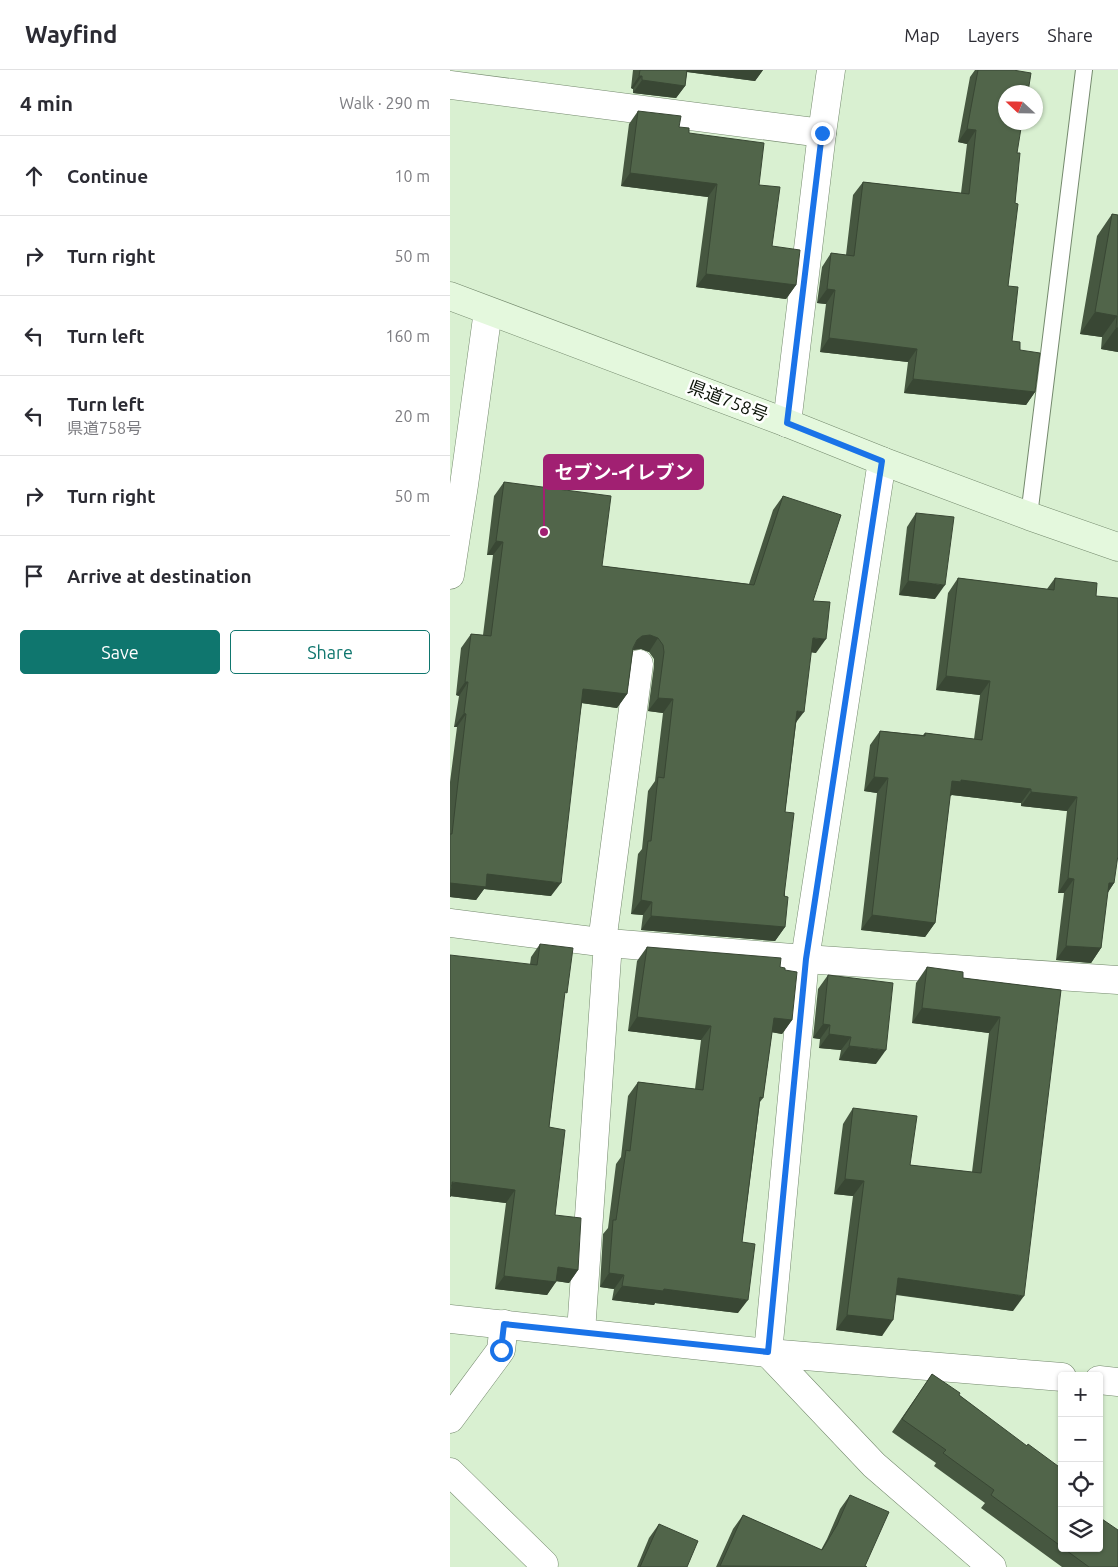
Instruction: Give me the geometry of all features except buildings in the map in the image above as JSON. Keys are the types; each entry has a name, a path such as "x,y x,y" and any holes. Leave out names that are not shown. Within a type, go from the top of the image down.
{"main road":[{"name":"県道758号","path":"450,296 787,423 882,461 1118,547"}],"street":[{"path":"787,423 831,70"},
{"path":"450,84 822,133"},
{"path":"450,575 457,484 488,311"},
{"path":"882,461 806,959 768,1352 874,1466 992,1567"},
{"path":"581,1332 605,942 639,664"},
{"path":"450,923 605,942 806,959 1118,980"},
{"path":"450,1318 768,1352 1058,1377"},
{"path":"450,1419 501,1350 504,1324"},
{"path":"1103,1380 1118,1382"},
{"path":"450,1472 544,1564"}],"lane":[{"path":"1029,516 1084,70"}],"place":[{"name":"セブン-イレブン","path":"544,532"}],"route":[{"path":"501,1350 504,1324 768,1352 806,959 882,461 787,423 822,133"}]}
